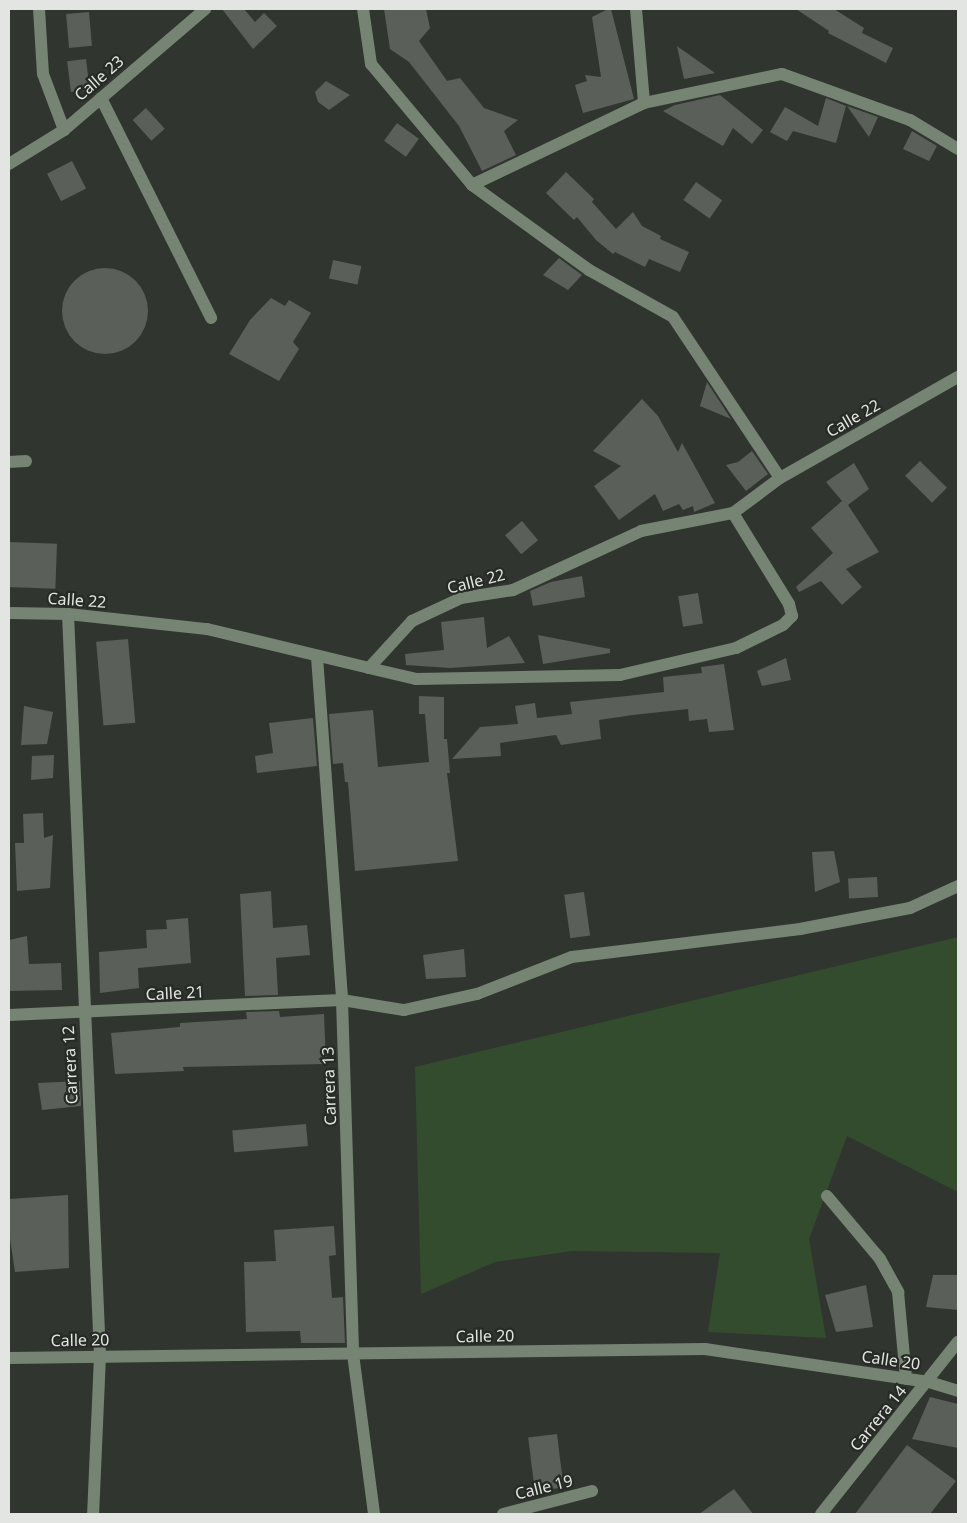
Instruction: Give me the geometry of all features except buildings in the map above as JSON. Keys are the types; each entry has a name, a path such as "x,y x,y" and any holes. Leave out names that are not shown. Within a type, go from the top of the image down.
{"street":[{"path":"39,9 43,74 64,130"},
{"name":"Calle 23","path":"9,164 64,130 205,9"},
{"path":"363,9 370,64 472,185 589,270 673,317 780,478"},
{"path":"636,9 644,103"},
{"path":"472,185 644,103 782,74 910,120 958,149"},
{"path":"101,98 211,318"},
{"name":"Calle 22","path":"9,613 68,614 207,629 369,668 412,621 461,598 513,590 641,531 733,514 780,478 958,376"},
{"path":"9,462 26,461"},
{"path":"369,668 416,679 620,675 736,648 783,625 792,616 789,604 733,514"},
{"name":"Carrera 12","path":"68,614 100,1356 92,1514"},
{"name":"Carrera 13","path":"317,657 342,1000 353,1354 374,1514"},
{"name":"Calle 21","path":"9,1015 84,1014 342,1000 404,1010 476,994 572,957 800,929 910,908 958,886"},
{"path":"827,1196 880,1259 898,1292 906,1379"},
{"name":"Carrera 14","path":"821,1514 929,1382 958,1342"},
{"name":"Calle 20","path":"9,1358 705,1349 929,1382 958,1391"},
{"name":"Calle 19","path":"503,1514 592,1492"}],"green space":[{"path":"958,937 958,1192 847,1136 809,1239 826,1338 708,1332 720,1253 572,1251 495,1262 421,1294 415,1067"}]}
